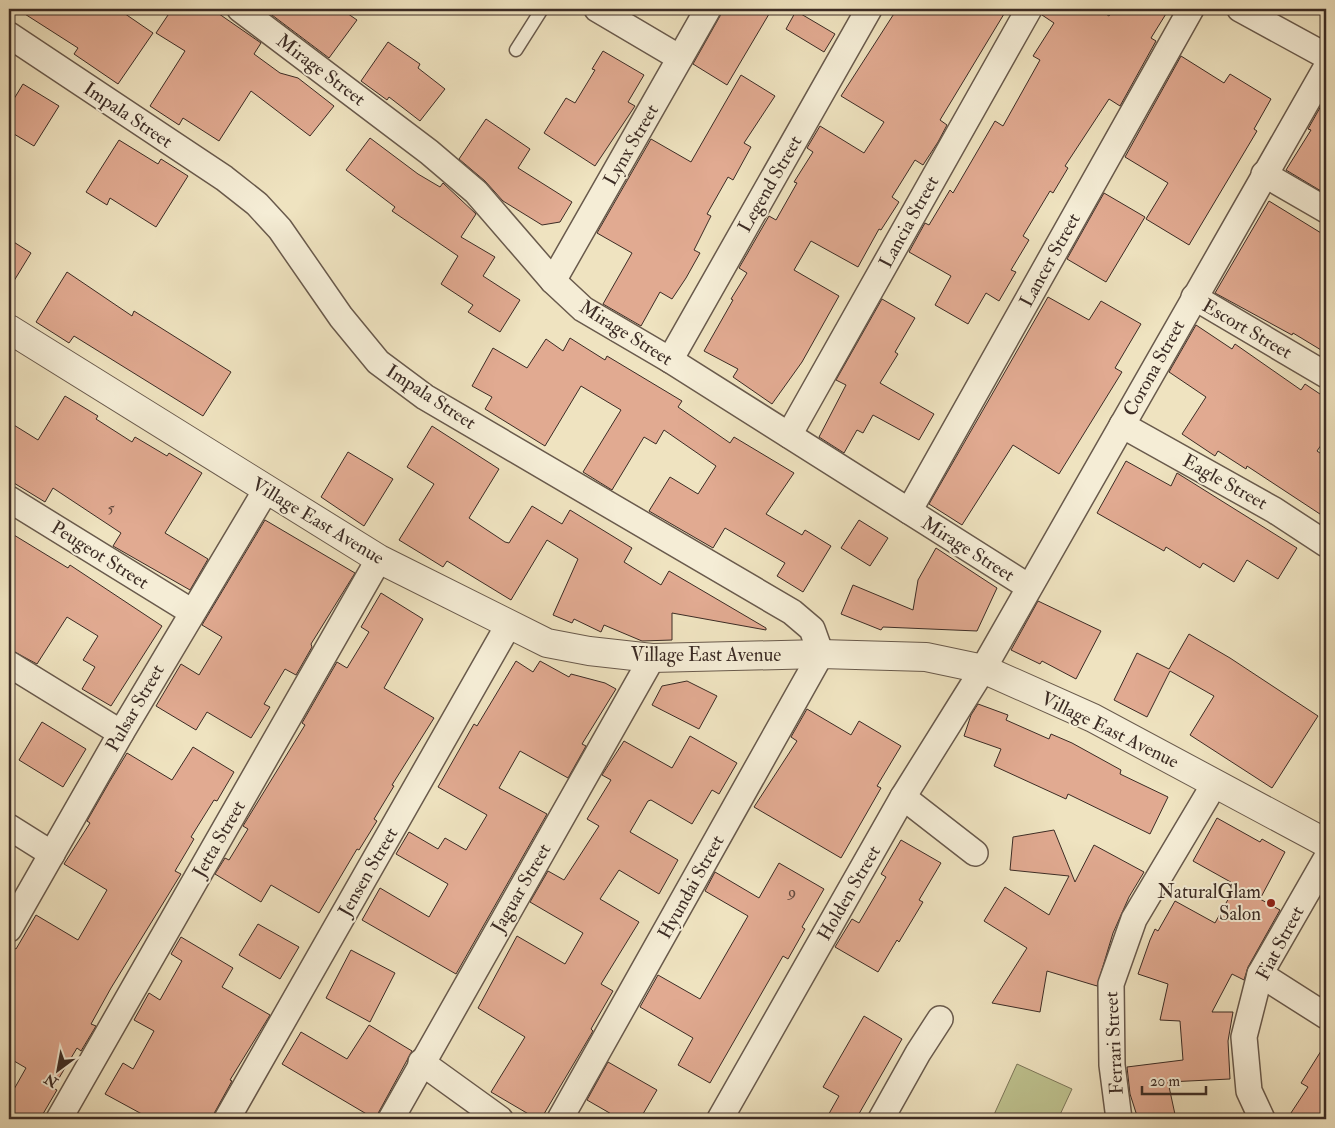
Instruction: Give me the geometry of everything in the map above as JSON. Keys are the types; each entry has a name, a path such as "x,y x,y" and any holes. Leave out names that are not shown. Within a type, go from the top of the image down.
{"street":[{"name":"Mirage Street","path":"240,9 428,152 476,192 553,281 583,309 670,360 1028,587"},
{"path":"597,9 680,58"},
{"name":"Lynx Street","path":"553,281 708,9"},
{"name":"Legend Street","path":"670,360 869,9"},
{"name":"Lancia Street","path":"788,435 1029,9"},
{"name":"Lancer Street","path":"909,511 1191,9"},
{"path":"1240,9 1326,56"},
{"name":"Impala Street","path":"9,35 224,178 257,204 280,229 341,318 378,362 425,397 792,612 812,629 821,654"},
{"name":"Corona Street","path":"983,669 1028,587 1326,68"},
{"path":"1264,174 1326,210"},
{"name":"Escort Street","path":"1194,297 1326,375"},
{"name":"Village East Avenue","path":"9,329 379,559 547,643 652,658 821,654 926,657 983,669 1093,718 1326,843"},
{"name":"Eagle Street","path":"1122,424 1274,510 1326,544"},
{"name":"Pulsar Street","path":"9,929 120,733 266,490"},
{"name":"Peugeot Street","path":"9,499 192,612"},
{"name":"Jetta Street","path":"59,1119 379,559"},
{"name":"Jensen Street","path":"227,1119 509,624"},
{"name":"Hyundai Street","path":"560,1119 821,654"},
{"name":"Jaguar Street","path":"391,1119 421,1062 652,658"},
{"path":"9,664 120,733"},
{"name":"Holden Street","path":"720,1119 903,797 983,669"},
{"name":"Ferrari Street","path":"1119,1119 1112,1065 1111,984 1134,919 1215,783"},
{"path":"903,797 975,853"},
{"path":"9,827 52,854"},
{"name":"Fiat Street","path":"1262,1119 1249,1091 1244,1037 1260,974 1326,859"},
{"path":"1260,974 1326,1016"},
{"path":"881,1119 918,1053 940,1019"},
{"path":"421,1062 500,1119"}],"lane":[{"path":"516,50 542,9"}],"green space":[{"path":"1017,1064 1072,1089 1058,1119 992,1119"}],"building":[{"path":"17,9 118,9 153,33 118,84 74,54 78,48"},
{"path":"172,9 212,9 261,43 254,54 280,73 298,78 334,106 310,136 251,91 219,141 183,118 179,125 150,106 185,51 156,33"},
{"path":"264,9 341,9 357,20 329,58"},
{"path":"722,9 772,9 727,85 693,64"},
{"path":"897,9 1007,9 940,120 947,125 938,142 923,165 915,160 892,197 899,202 881,230 879,229 858,267 811,241 794,270 839,296 802,362 772,404 733,377 738,369 704,351 747,273 739,268 769,216 776,220 797,183 794,182 813,152 807,148 820,126 864,153 884,122 841,96"},
{"path":"1043,9 1098,9 1109,16 1114,9 1169,9 1151,38 1156,41 1120,106 1109,99 1065,166 1068,168 1053,193 1050,191 1023,236 1029,240 1011,270 1016,272 999,301 986,293 968,324 935,305 951,276 909,252 925,223 929,225 950,190 953,193 995,121 1003,126 1040,60 1033,56 1054,23 1042,15"},
{"path":"796,11 835,34 824,52 786,29"},
{"path":"388,42 420,64 418,68 445,89 420,121 389,97 387,100 361,81"},
{"path":"603,51 644,75 628,102 635,106 595,166 544,133 566,98 575,103 595,70 592,69"},
{"path":"1181,56 1224,83 1230,74 1271,99 1254,129 1257,131 1189,245 1146,219 1168,183 1125,157"},
{"path":"741,75 775,96 744,143 751,147 733,180 728,177 707,214 711,216 694,250 700,253 686,278 672,299 660,292 641,326 603,304 632,253 597,233 651,139 691,162"},
{"path":"23,84 59,106 34,146 9,131 9,107"},
{"path":"1326,97 1326,194 1286,170 1311,130 1308,129"},
{"path":"486,119 530,149 518,168 572,202 560,222 542,225 503,201 485,181 459,159"},
{"path":"370,138 418,174 440,187 443,183 476,214 461,237 495,257 483,276 520,300 500,332 468,312 473,305 441,284 458,256 392,211 395,207 346,170"},
{"path":"119,140 158,164 161,159 188,176 156,227 110,198 107,205 86,192"},
{"path":"1104,193 1145,217 1106,282 1067,259"},
{"path":"1269,201 1326,236 1326,353 1293,333 1292,335 1215,293"},
{"path":"9,239 31,253 9,289"},
{"path":"67,272 132,316 134,311 231,372 203,416 74,336 69,343 36,322"},
{"path":"1048,297 1089,320 1101,301 1141,324 1115,368 1122,372 1059,474 1013,445 962,525 929,504"},
{"path":"882,299 915,318 895,352 898,354 880,383 934,414 919,440 873,415 863,433 857,430 844,453 819,437 846,385 836,380"},
{"path":"1196,325 1232,349 1235,344 1301,390 1305,384 1326,398 1326,438 1317,451 1326,457 1326,518 1247,466 1246,469 1218,451 1215,456 1182,434 1206,397 1169,372"},
{"path":"570,338 605,360 607,356 682,401 678,407 730,443 734,437 794,473 766,514 802,535 805,530 831,546 803,592 777,576 785,563 725,528 713,548 649,511 670,477 698,494 716,466 664,430 656,444 644,437 612,490 583,472 621,410 581,386 545,446 485,409 492,397 472,386 493,348 527,368 546,339 563,351"},
{"path":"65,396 98,416 96,419 132,442 135,437 167,456 169,453 202,473 165,533 208,559 190,590 113,546 121,533 53,488 45,502 9,480 9,422 38,440"},
{"path":"432,426 499,469 469,518 505,542 509,543 532,506 562,524 570,510 632,548 624,562 661,585 669,571 766,628 766,630 672,613 672,640 642,641 604,625 601,632 574,619 572,623 553,615 578,559 547,540 511,600 447,561 443,567 399,540 434,484 407,467"},
{"path":"348,452 393,479 364,526 321,497"},
{"path":"1126,461 1171,486 1177,473 1297,548 1278,579 1247,560 1234,582 1203,563 1200,568 1166,547 1164,551 1097,513"},
{"path":"265,520 355,573 311,644 312,647 296,675 285,669 264,704 270,707 251,738 207,712 196,730 156,706 181,664 199,675 222,637 202,625"},
{"path":"859,520 888,538 870,566 841,548"},
{"path":"9,532 68,568 70,565 162,626 111,706 82,689 95,667 83,660 98,636 67,617 37,664 9,649"},
{"path":"936,548 997,588 977,631 883,627 881,630 841,614 853,585 913,610 918,580"},
{"path":"381,593 423,619 384,688 434,718 392,785 394,786 374,819 377,821 359,850 357,849 319,913 271,885 261,902 215,874 225,858 229,860 248,829 243,826 305,725 302,723 337,662 347,668 369,632 361,627"},
{"path":"1038,601 1101,631 1076,679 1042,661 1040,664 1011,650"},
{"path":"1189,634 1230,658 1318,716 1272,788 1190,735 1214,696 1170,671 1147,717 1114,700 1137,653 1169,669"},
{"path":"516,661 533,672 540,661 569,677 571,674 605,683 616,689 582,744 586,746 568,778 520,751 499,788 547,814 456,974 362,920 380,888 429,917 448,884 396,854 409,832 438,849 445,838 466,850 487,815 438,787 474,724 477,726"},
{"path":"687,681 717,696 699,729 652,705 662,686"},
{"path":"978,704 1008,715 1006,720 1049,739 1051,734 1072,743 1121,770 1120,774 1168,797 1150,834 1068,794 1066,799 994,766 1001,749 964,736 971,715"},
{"path":"807,709 851,735 859,721 901,746 877,786 881,788 841,858 754,807 797,741 791,737"},
{"path":"42,722 86,749 63,787 19,760"},
{"path":"690,736 737,763 719,794 712,790 692,824 651,800 648,801 630,832 678,860 659,894 619,870 600,899 639,922 601,984 613,991 591,1029 593,1031 541,1119 537,1119 491,1092 525,1037 478,1008 517,936 565,964 583,933 530,902 548,871 564,880 599,826 587,819 611,780 602,775 624,741 672,768"},
{"path":"193,747 234,772 217,801 214,800 191,837 194,839 175,871 181,874 111,988 91,1024 96,1026 81,1051 77,1048 53,1088 57,1090 40,1119 9,1119 9,1098 26,1068 9,1058 9,945 16,949 36,915 78,940 107,890 64,864 90,823 87,821 110,781 127,753 172,780"},
{"path":"1217,818 1260,842 1262,839 1285,852 1260,899 1280,910 1248,967 1244,980 1232,974 1212,1012 1233,1012 1228,1041 1230,1079 1168,1082 1176,1119 1138,1119 1130,1094 1127,1067 1183,1060 1180,1021 1160,1020 1168,984 1138,974 1155,929 1158,931 1175,901 1215,923 1236,885 1193,861"},
{"path":"1054,830 1075,882 1094,845 1144,872 1129,897 1113,933 1097,986 1047,971 1040,1012 992,1003 1027,948 984,921 1005,887 1049,915 1069,876 1010,870 1013,837"},
{"path":"901,840 941,863 919,900 923,902 878,972 835,947 852,919 859,923 886,877 881,874"},
{"path":"779,863 824,889 802,927 805,929 788,959 783,956 710,1083 678,1065 693,1038 640,1007 658,975 700,999 748,916 705,891 715,872 759,898"},
{"path":"258,924 299,947 280,979 239,955"},
{"path":"181,937 233,968 222,987 270,1015 230,1080 232,1081 211,1119 151,1119 105,1094 123,1063 133,1069 154,1031 134,1020 149,993 160,1000 182,961 171,954"},
{"path":"351,950 395,973 370,1022 326,998"},
{"path":"864,1016 902,1039 856,1119 826,1119 839,1096 823,1087"},
{"path":"369,1025 412,1051 375,1119 282,1064 301,1032 347,1059"},
{"path":"1326,1043 1326,1119 1287,1119 1308,1087 1301,1083"},
{"path":"608,1062 657,1090 640,1119 620,1119 587,1100"}],"place":[{"name":"NaturalGlam Salon","path":"1271,903"}]}
